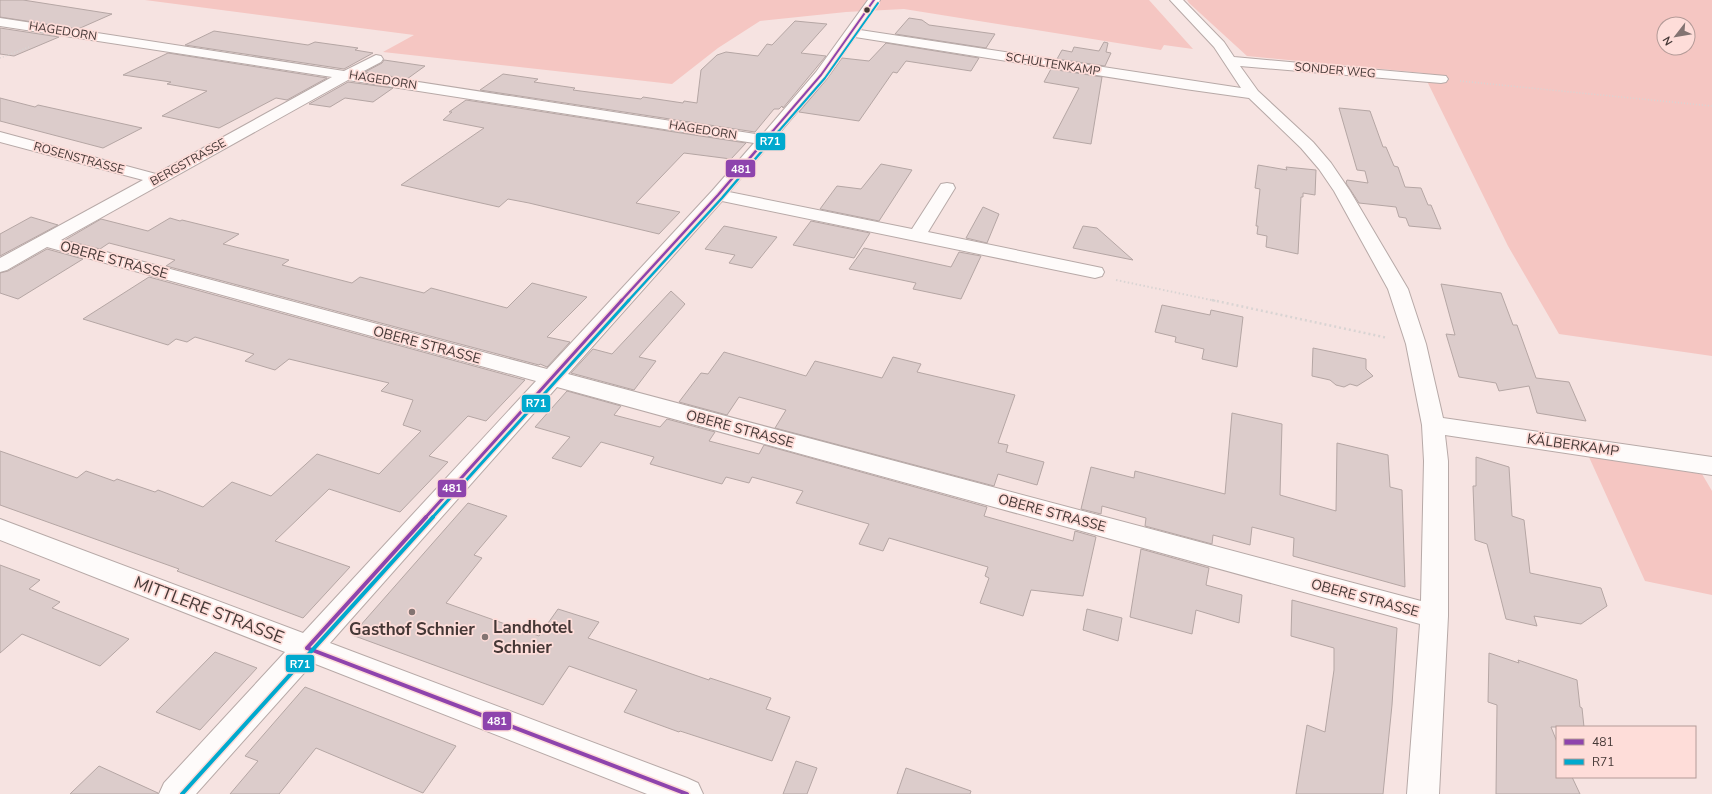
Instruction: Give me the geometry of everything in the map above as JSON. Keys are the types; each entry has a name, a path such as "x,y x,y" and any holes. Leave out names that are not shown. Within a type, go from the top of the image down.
{"street":[{"path":"175,794 718,196 821,75 874,0"},
{"path":"1176,0 1214,39 1244,84 1307,145 1325,166 1342,191 1398,289 1416,344 1433,425 1436,461 1434,616 1423,794"},
{"name":"HAGEDORN","path":"0,22 766,140"},
{"name":"SCHULTENKAMP","path":"852,33 1185,85 1253,94"},
{"name":"BERGSTRASSE","path":"0,266 376,58"},
{"name":"SONDER WEG","path":"1230,61 1441,79"},
{"name":"ROSENSTRASSE","path":"0,137 157,179"},
{"path":"917,235 947,188"},
{"path":"718,196 1095,272"},
{"name":"OBERE STRASSE","path":"45,241 1434,616"},
{"name":"KÄLBERKAMP","path":"1433,425 1712,466"},
{"name":"MITTLERE STRASSE","path":"0,529 687,794"}],"path":[{"path":"1441,79 1712,106"},
{"path":"1095,272 1116,280 1416,344"}],"shaded area":[{"path":"145,0 1149,0 1193,49 1164,45 1161,50 904,9 846,12 760,21 718,48 672,84 383,52 414,35"},
{"path":"1187,0 1712,0 1712,356 1559,334 1508,246 1423,73 1247,56"},
{"path":"1589,457 1702,474 1712,491 1712,595 1645,581"}],"building":[{"path":"0,0 23,0 112,14 78,29 0,17"},
{"path":"909,18 922,20 929,25 995,34 986,48 895,34"},
{"path":"795,21 827,24 801,53 826,56 783,108 782,106 779,109 774,109 755,132 480,90 503,74 538,79 534,82 575,88 573,90 641,99 643,97 683,103 684,101 697,103 701,70 717,55 726,52 758,56 767,44 772,45"},
{"path":"0,28 59,37 14,56 0,54"},
{"path":"214,31 308,45 315,42 358,48 355,50 373,53 344,69 185,45"},
{"path":"1104,42 1108,43 1106,52 1111,53 1105,66 1057,59 1062,50 1072,52 1074,47 1099,51"},
{"path":"886,43 979,58 971,71 906,61 897,73 893,72 859,121 799,112 827,79 842,58 869,61"},
{"path":"168,53 327,78 287,100 276,98 219,128 162,116 207,91 167,84 171,82 123,75"},
{"path":"384,60 425,66 407,79 365,72 382,63"},
{"path":"1051,69 1102,77 1091,144 1053,138 1079,88 1044,82"},
{"path":"348,82 393,88 373,102 345,98 330,107 309,104"},
{"path":"0,98 35,107 38,105 142,128 103,148 0,121"},
{"path":"466,100 746,143 731,159 684,153 636,203 680,212 659,234 508,199 499,207 401,185 484,128 443,120 452,112 449,112"},
{"path":"1339,108 1370,111 1383,147 1386,147 1394,166 1398,167 1405,187 1421,188 1428,205 1431,205 1441,229 1409,226 1406,218 1399,217 1396,207 1359,203 1346,183 1347,180 1368,183 1365,171 1357,170"},
{"path":"881,164 912,170 879,221 820,209 837,186 861,189"},
{"path":"1258,165 1287,170 1286,167 1316,170 1315,195 1303,193 1303,197 1301,197 1298,254 1266,247 1267,236 1257,234 1258,226 1256,226 1260,189 1255,188"},
{"path":"983,207 999,214 987,243 966,238"},
{"path":"31,217 58,225 0,256 0,234"},
{"path":"170,218 239,234 223,244 289,260 282,265 352,283 360,277 424,293 431,288 507,308 532,283 587,297 547,337 570,342 547,367 166,266 175,260 109,243 100,249 65,240 101,219 148,231"},
{"path":"811,221 870,233 854,258 793,245"},
{"path":"724,226 777,237 752,268 729,263 735,255 705,249"},
{"path":"1083,226 1097,228 1133,260 1073,248"},
{"path":"864,248 951,267 959,252 981,256 961,299 913,289 916,283 849,269"},
{"path":"47,249 83,259 18,299 0,293 0,273 8,271"},
{"path":"149,277 525,380 486,421 468,416 429,456 448,462 400,512 329,489 275,541 350,567 303,618 177,571 179,569 0,505 0,451 77,478 86,471 114,481 117,479 155,492 158,490 203,507 232,482 271,496 317,454 379,474 421,431 403,425 413,400 381,391 389,383 289,359 275,370 245,361 254,354 195,337 187,342 176,339 168,345 83,319"},
{"path":"1441,284 1501,293 1513,325 1517,325 1536,378 1569,382 1586,421 1537,413 1529,386 1499,391 1496,383 1459,377 1446,334 1455,335"},
{"path":"671,291 685,304 639,357 656,361 634,390 571,373 593,349 612,354"},
{"path":"1162,305 1210,315 1211,310 1243,317 1237,367 1202,359 1204,349 1175,342 1176,337 1155,332"},
{"path":"1313,348 1366,359 1366,369 1373,376 1357,386 1350,384 1344,387 1336,385 1330,380 1312,376"},
{"path":"724,352 806,376 815,361 882,378 893,357 921,364 917,372 1015,395 998,443 1008,445 1006,452 1044,462 1037,485 998,474 994,486 775,428 786,410 739,397 727,415 679,402 701,373 708,374"},
{"path":"567,391 621,406 614,415 660,427 667,419 715,432 709,441 759,454 764,445 987,507 984,516 1073,541 1075,531 1096,537 1083,596 1031,590 1023,616 980,603 989,578 985,576 988,567 889,538 883,551 859,544 869,524 796,503 803,491 752,477 749,483 726,477 722,484 650,464 654,457 601,442 581,467 552,458 570,437 535,427"},
{"path":"1232,413 1282,424 1280,495 1336,511 1337,443 1388,455 1390,487 1402,490 1405,587 1293,556 1294,538 1252,527 1250,545 1213,535 1212,544 1145,526 1146,518 1102,506 1101,514 1081,509 1091,467 1134,478 1135,471 1225,494"},
{"path":"1476,457 1509,467 1512,516 1524,520 1530,573 1601,588 1607,606 1581,624 1534,616 1537,626 1506,619 1487,544 1475,540 1473,486 1476,486"},
{"path":"468,503 507,516 474,555 482,558 446,603 539,636 558,609 599,622 588,638 709,680 710,678 771,698 766,709 790,717 772,761 680,731 679,732 624,712 637,690 569,666 543,705 352,635"},
{"path":"1141,549 1209,568 1206,585 1242,595 1239,623 1196,610 1192,634 1130,617"},
{"path":"0,565 40,580 29,589 60,602 52,608 129,639 100,666 22,634 0,653"},
{"path":"1292,600 1397,628 1392,705 1383,794 1296,794 1307,725 1325,732 1334,670 1334,648 1291,636"},
{"path":"1087,609 1122,618 1118,641 1083,630"},
{"path":"215,652 257,668 200,730 156,712"},
{"path":"1489,653 1519,663 1518,660 1577,680 1584,726 1551,727 1556,740 1556,778 1572,778 1580,794 1496,794 1497,705 1488,702"},
{"path":"305,687 456,746 423,793 316,748 279,794 230,794 258,761 245,756"},
{"path":"796,761 817,768 807,794 783,794"},
{"path":"99,766 158,793 158,794 70,794"},
{"path":"906,768 971,791 970,794 897,794"}],"transit line":[{"name":"481","path":"307,648 718,195 821,75 874,0"},
{"name":"R71","path":"182,794 722,198 825,78 878,3"},
{"name":"481","path":"307,648 687,794"}],"place":[{"name":"Gasthof Schnier","path":"412,612"},
{"name":"Landhotel Schnier","path":"485,637"}]}
